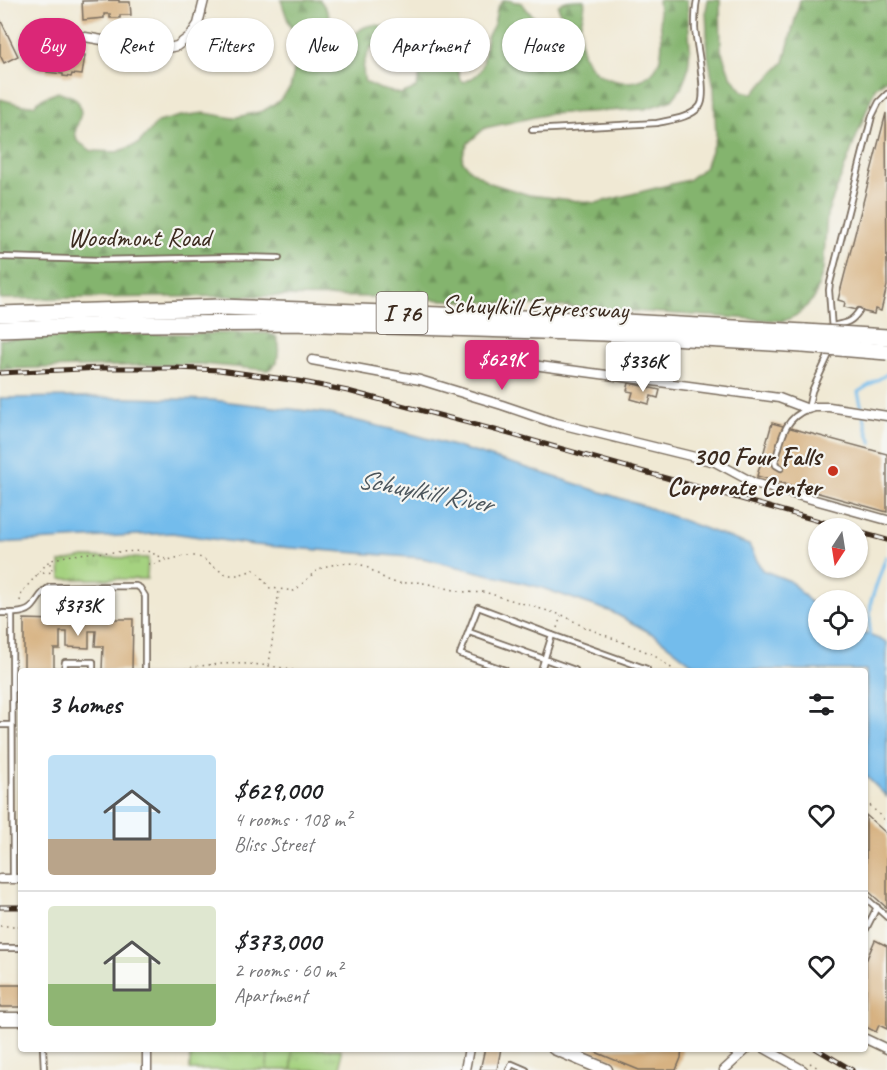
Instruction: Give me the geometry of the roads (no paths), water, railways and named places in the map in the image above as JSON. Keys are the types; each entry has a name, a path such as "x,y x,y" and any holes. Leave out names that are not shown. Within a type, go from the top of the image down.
{"highway":[{"name":"Schuylkill Expressway","path":"0,314 221,307 607,321 804,339 887,352"},
{"name":"Schuylkill Expressway","path":"0,329 142,324 292,323 804,339 887,337"}],"main road":[{"path":"0,1019 18,1019"},
{"path":"563,1052 606,1070"}],"street":[{"path":"86,37 159,50 177,46 190,36 198,24 204,0"},
{"path":"488,359 779,398 808,409 822,407 887,416"},
{"path":"312,360 420,380 552,422 715,462 748,480 769,483 887,520"},
{"path":"0,879 17,879"},
{"path":"868,1040 887,1049"},
{"path":"147,1052 147,1070"},
{"path":"465,1070 468,1052"},
{"path":"724,1070 744,1052"},
{"path":"771,1052 803,1070"}],"lane":[{"path":"532,130 657,123 694,112 700,107 704,95 695,29 697,0"},
{"path":"833,337 830,283 872,116 879,102 887,94"},
{"name":"Woodmont Road","path":"0,257 101,260 279,258"},
{"path":"832,326 848,322 859,311"},
{"path":"781,468 775,462 786,426 793,418 808,409 812,391 832,345"},
{"path":"0,613 28,611 40,595 50,587 135,586 140,588 145,596 145,668"},
{"path":"499,668 460,654 478,607 644,668"},
{"path":"12,613 12,740 17,879"},
{"path":"469,632 569,668"},
{"path":"542,668 552,635"},
{"path":"64,668 65,662 93,662 93,668"},
{"path":"0,725 12,725"},
{"path":"12,740 18,740"},
{"path":"868,900 887,917"},
{"path":"868,925 877,907"},
{"path":"0,948 18,948"},
{"path":"43,1052 44,1070"},
{"path":"732,1052 739,1057"},
{"path":"509,1070 512,1064 526,1070"}],"water":[{"name":"Schuylkill River","path":"85,397 212,400 325,413 419,436 647,507 749,545 762,570 790,581 808,600 808,650 868,650 868,635 887,642 887,797 868,778 868,668 697,668 656,636 612,612 539,587 422,558 254,545 172,533 0,543 0,398"}],"waterway":[{"path":"872,444 858,392 887,374"},
{"path":"869,640 871,601 886,557"}],"railway":[{"path":"0,373 102,368 177,368 219,370 298,381 348,391 495,430 808,518"},
{"path":"868,535 887,540"},
{"path":"0,907 18,907"},
{"path":"822,1052 852,1070"}],"place":[{"name":"300 Four Falls Corporate Center","path":"833,471"}]}
